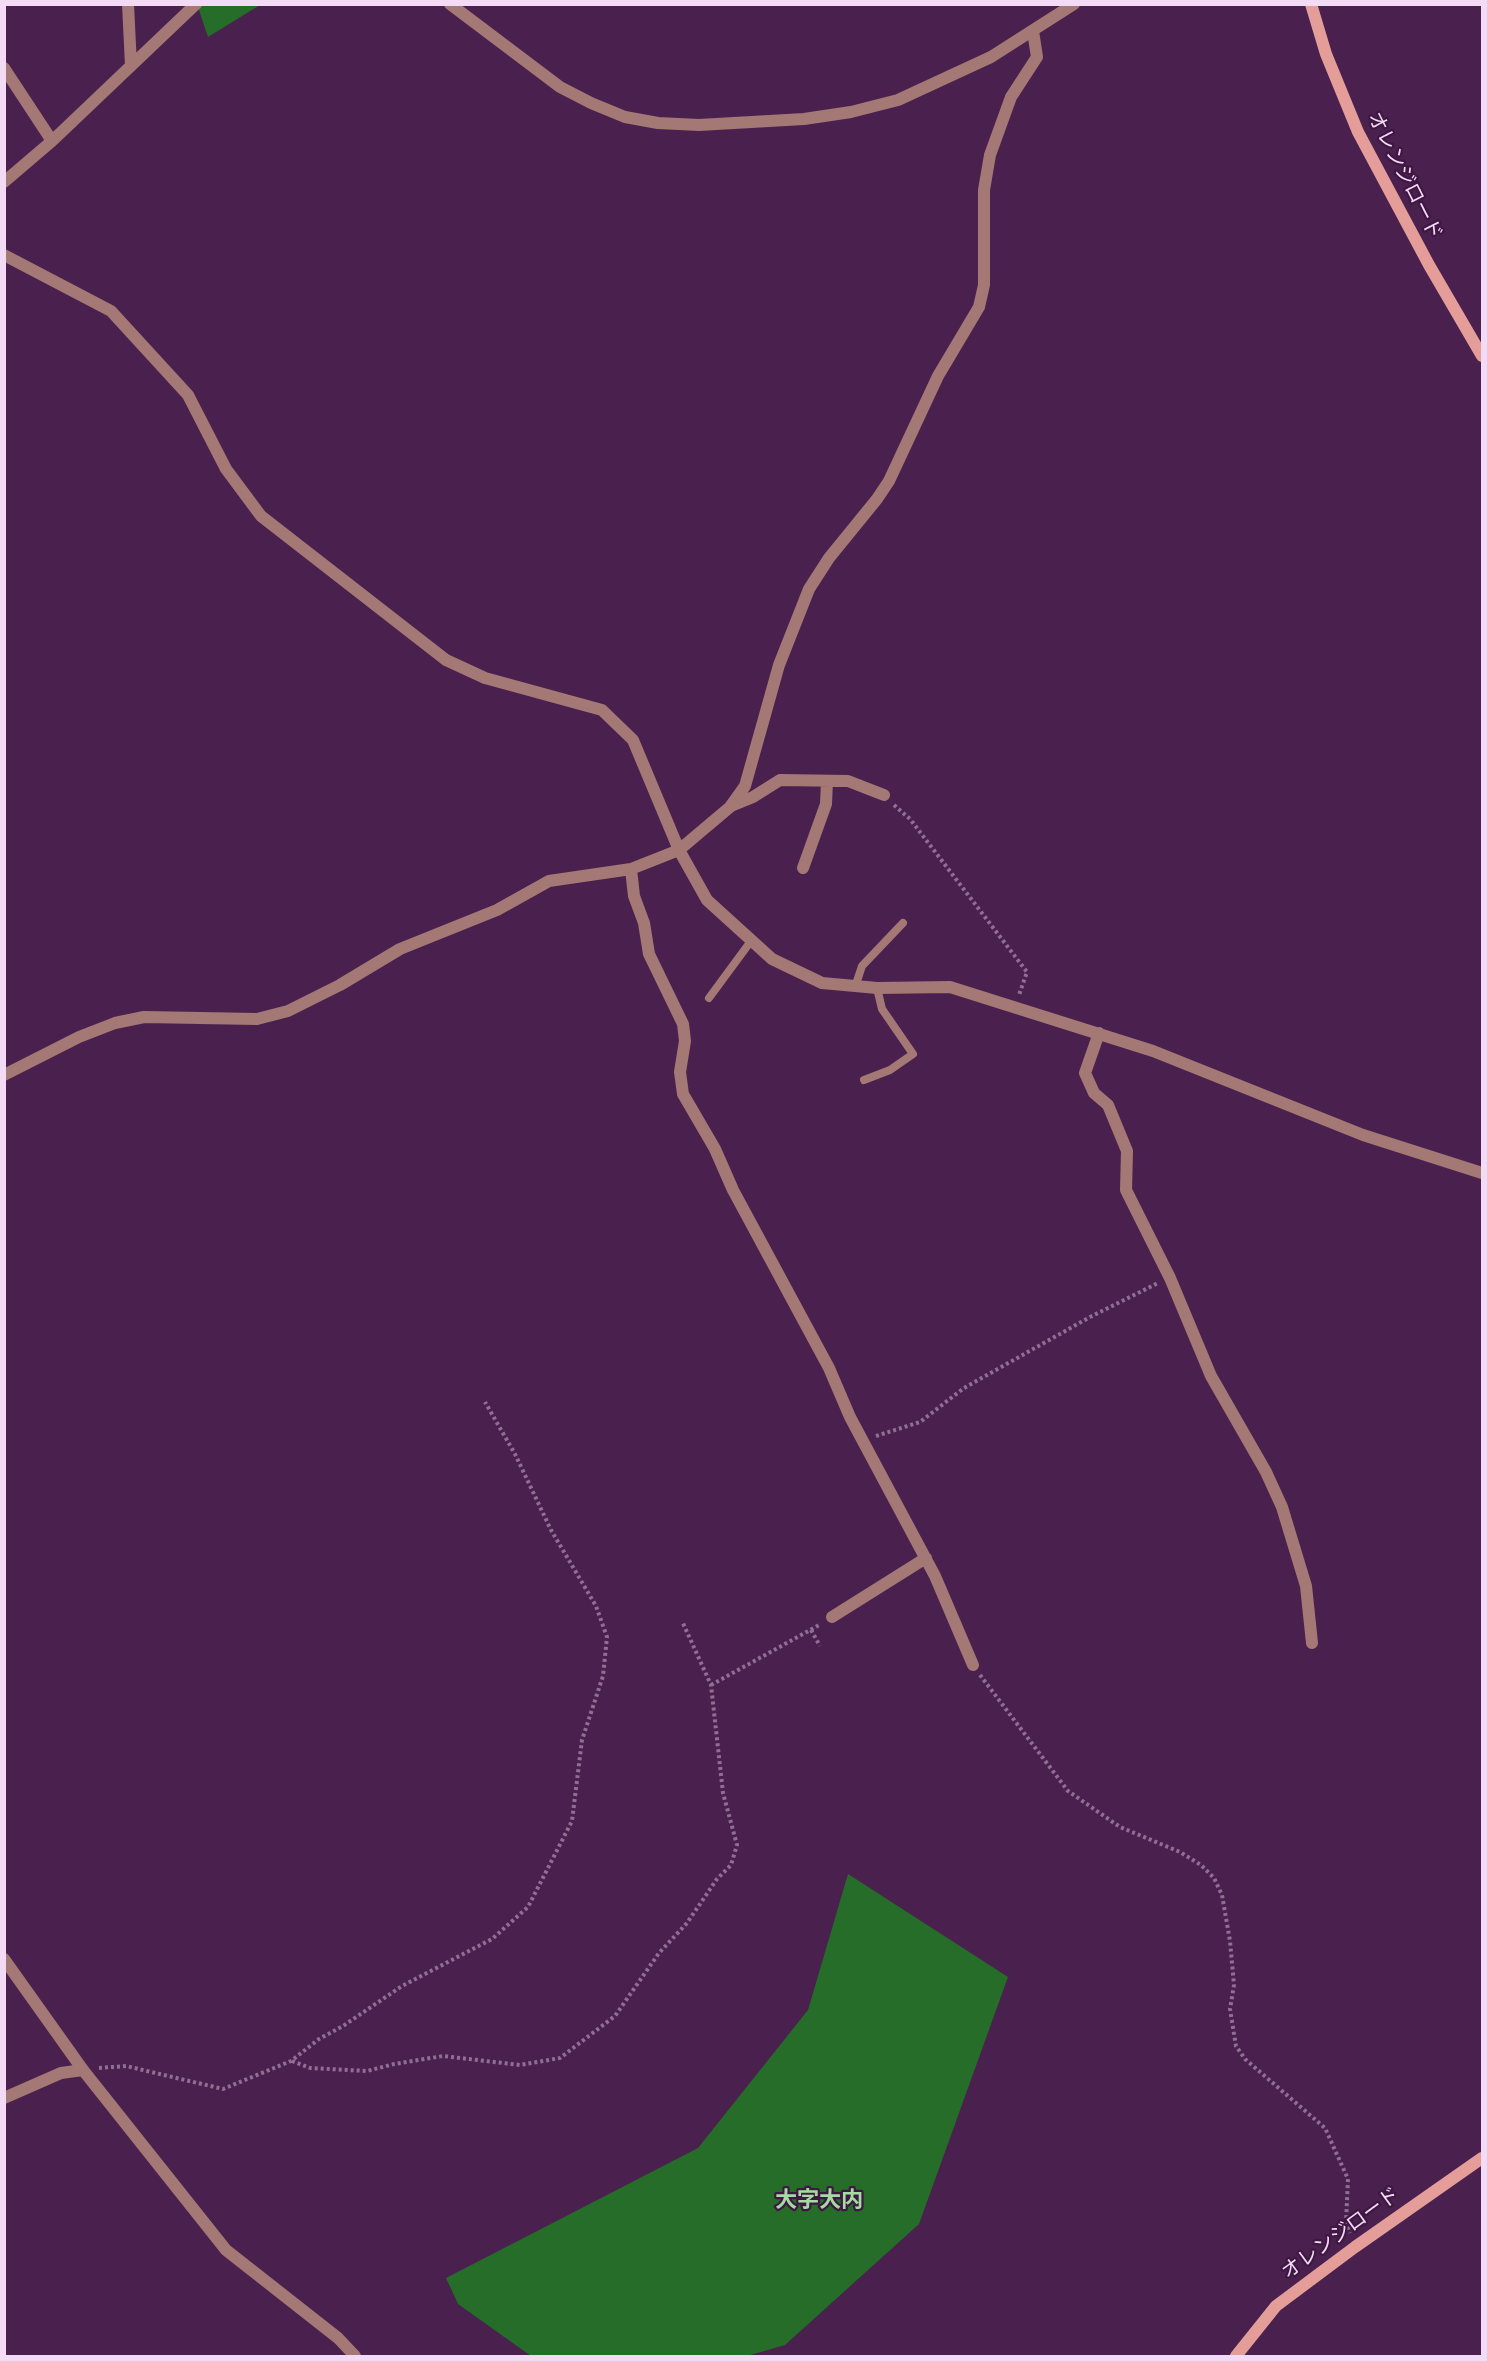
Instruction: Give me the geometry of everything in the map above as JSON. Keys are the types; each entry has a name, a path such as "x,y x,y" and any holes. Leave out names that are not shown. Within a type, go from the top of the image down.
{"street":[{"path":"128,4 131,66"},
{"path":"4,182 52,141 196,4"},
{"path":"450,4 560,87 591,103 625,117 658,123 699,125 804,119 850,112 898,100 952,76 1033,31 1074,4"},
{"name":"オレンジロード","path":"1311,4 1326,54 1358,132 1429,265 1482,357"},
{"path":"4,1075 79,1037 115,1023 144,1017 257,1019 288,1011 340,985 400,949 497,910 549,881 631,869 679,850 730,807 745,786 779,665 809,589 829,558 877,500 889,481 938,376 980,308 984,285 984,190 990,155 1011,98 1037,57 1033,31"},
{"path":"4,68 52,141"},
{"path":"4,255 111,311 143,343 188,395 226,469 261,516 446,660 485,678 602,710 633,740 679,850 707,900 772,959 822,983 877,988 950,987 1194,1065 1363,1135 1482,1173"},
{"path":"730,807 753,797 780,780 848,781 884,795"},
{"path":"803,868 826,804 827,781"},
{"path":"631,869 634,896 644,923 649,954 683,1024 685,1041 680,1072 683,1094 715,1149 733,1190 829,1368 862,1440 926,1558 973,1665"},
{"path":"1099,1033 1085,1073 1094,1093 1108,1105 1127,1151 1126,1190 1170,1278 1211,1376 1266,1472 1282,1507 1306,1586 1312,1643"},
{"path":"832,1617 926,1558"},
{"path":"4,1959 83,2070 226,2250 338,2338 355,2356"},
{"path":"4,2098 61,2073 83,2070"},
{"name":"オレンジロード","path":"1236,2356 1276,2306 1355,2247 1482,2158"}],"lane":[{"path":"855,987 862,966 903,922"},
{"path":"709,998 751,941"},
{"path":"864,1080 890,1070 913,1054 882,1009 877,988"}],"path":[{"path":"884,795 910,819 1027,972 1015,1007"},
{"path":"862,1440 920,1422 964,1388 1090,1317 1170,1278"},
{"path":"83,2070 126,2066 224,2089 291,2061 319,2039 343,2026 402,1986 492,1940 528,1907 572,1821 582,1740 603,1676 607,1637 596,1606 551,1530 515,1454 485,1402"},
{"path":"711,1685 832,1617"},
{"path":"291,2061 310,2068 367,2071 443,2056 520,2066 560,2058 615,2016 659,1953 687,1923 717,1879 731,1865 737,1845 723,1793 711,1685 682,1621"},
{"path":"811,1630 820,1646"},
{"path":"973,1665 1068,1791 1120,1827 1180,1852 1201,1865 1214,1878 1222,1895 1230,1941 1234,1985 1230,2009 1236,2046 1245,2059 1325,2128 1348,2179 1346,2223 1355,2247"}],"green space":[{"path":"197,4 260,5 208,37"},
{"path":"848,1874 1008,1977 919,2224 785,2345 747,2356 531,2356 458,2304 446,2278 698,2148 808,2010"}],"district":[{"name":"大字大内","path":"819,2201"}]}
